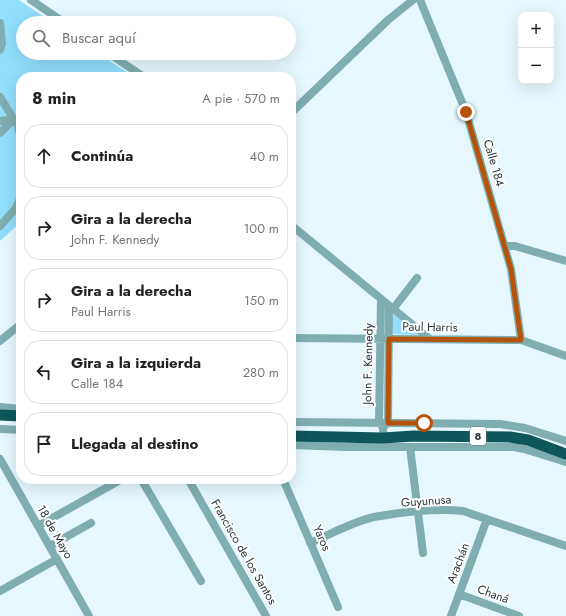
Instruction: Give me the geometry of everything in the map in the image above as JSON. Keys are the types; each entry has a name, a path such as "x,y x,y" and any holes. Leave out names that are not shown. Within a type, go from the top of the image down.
{"highway":[{"path":"0,415 16,416"},
{"path":"0,422 16,423"},
{"name":"8","path":"296,429 383,428 514,432 541,439 566,448"},
{"name":"8","path":"296,436 383,428 414,436 510,437 528,440 566,454"}],"street":[{"path":"31,0 55,16"},
{"path":"296,108 388,20 413,0"},
{"name":"Calle 184","path":"420,0 462,100 511,269 521,340"},
{"path":"0,23 2,44 0,50"},
{"path":"118,60 136,72"},
{"path":"0,96 16,123"},
{"path":"0,121 14,120"},
{"path":"0,133 14,120"},
{"path":"0,226 16,208"},
{"path":"296,229 430,339"},
{"path":"505,246 515,246 566,261"},
{"path":"391,307 417,278"},
{"name":"John F. Kennedy","path":"381,299 380,339 383,428"},
{"name":"John F. Kennedy","path":"383,428 391,307"},
{"path":"0,341 16,328"},
{"name":"Paul Harris","path":"296,338 521,340 566,356"},
{"path":"0,407 16,409"},
{"path":"296,422 383,428 514,425 566,441"},
{"path":"0,429 16,430"},
{"path":"296,445 514,447 566,462"},
{"path":"410,447 423,553"},
{"name":"18 de Mayo","path":"1,464 50,546 89,616"},
{"path":"38,526 113,484"},
{"path":"144,484 201,581"},
{"name":"Francisco de los Santos","path":"191,484 266,616"},
{"name":"Yaros","path":"285,484 338,607"},
{"name":"Guyunusa","path":"310,543 349,526 373,518 418,512 450,510 463,511 566,546"},
{"name":"Arachán","path":"451,616 487,519"},
{"path":"50,546 91,523"},
{"path":"0,591 57,559"},
{"name":"Chaná","path":"459,594 519,616"}],"shaded area":[{"path":"0,0 19,0 43,16 16,16 16,60 108,60 126,72 16,72 16,227 0,241"},
{"path":"393,314 418,333 417,335 393,334 391,315"}],"route":[{"path":"424,423 388,423 389,339 521,340 511,269 466,112"}]}
